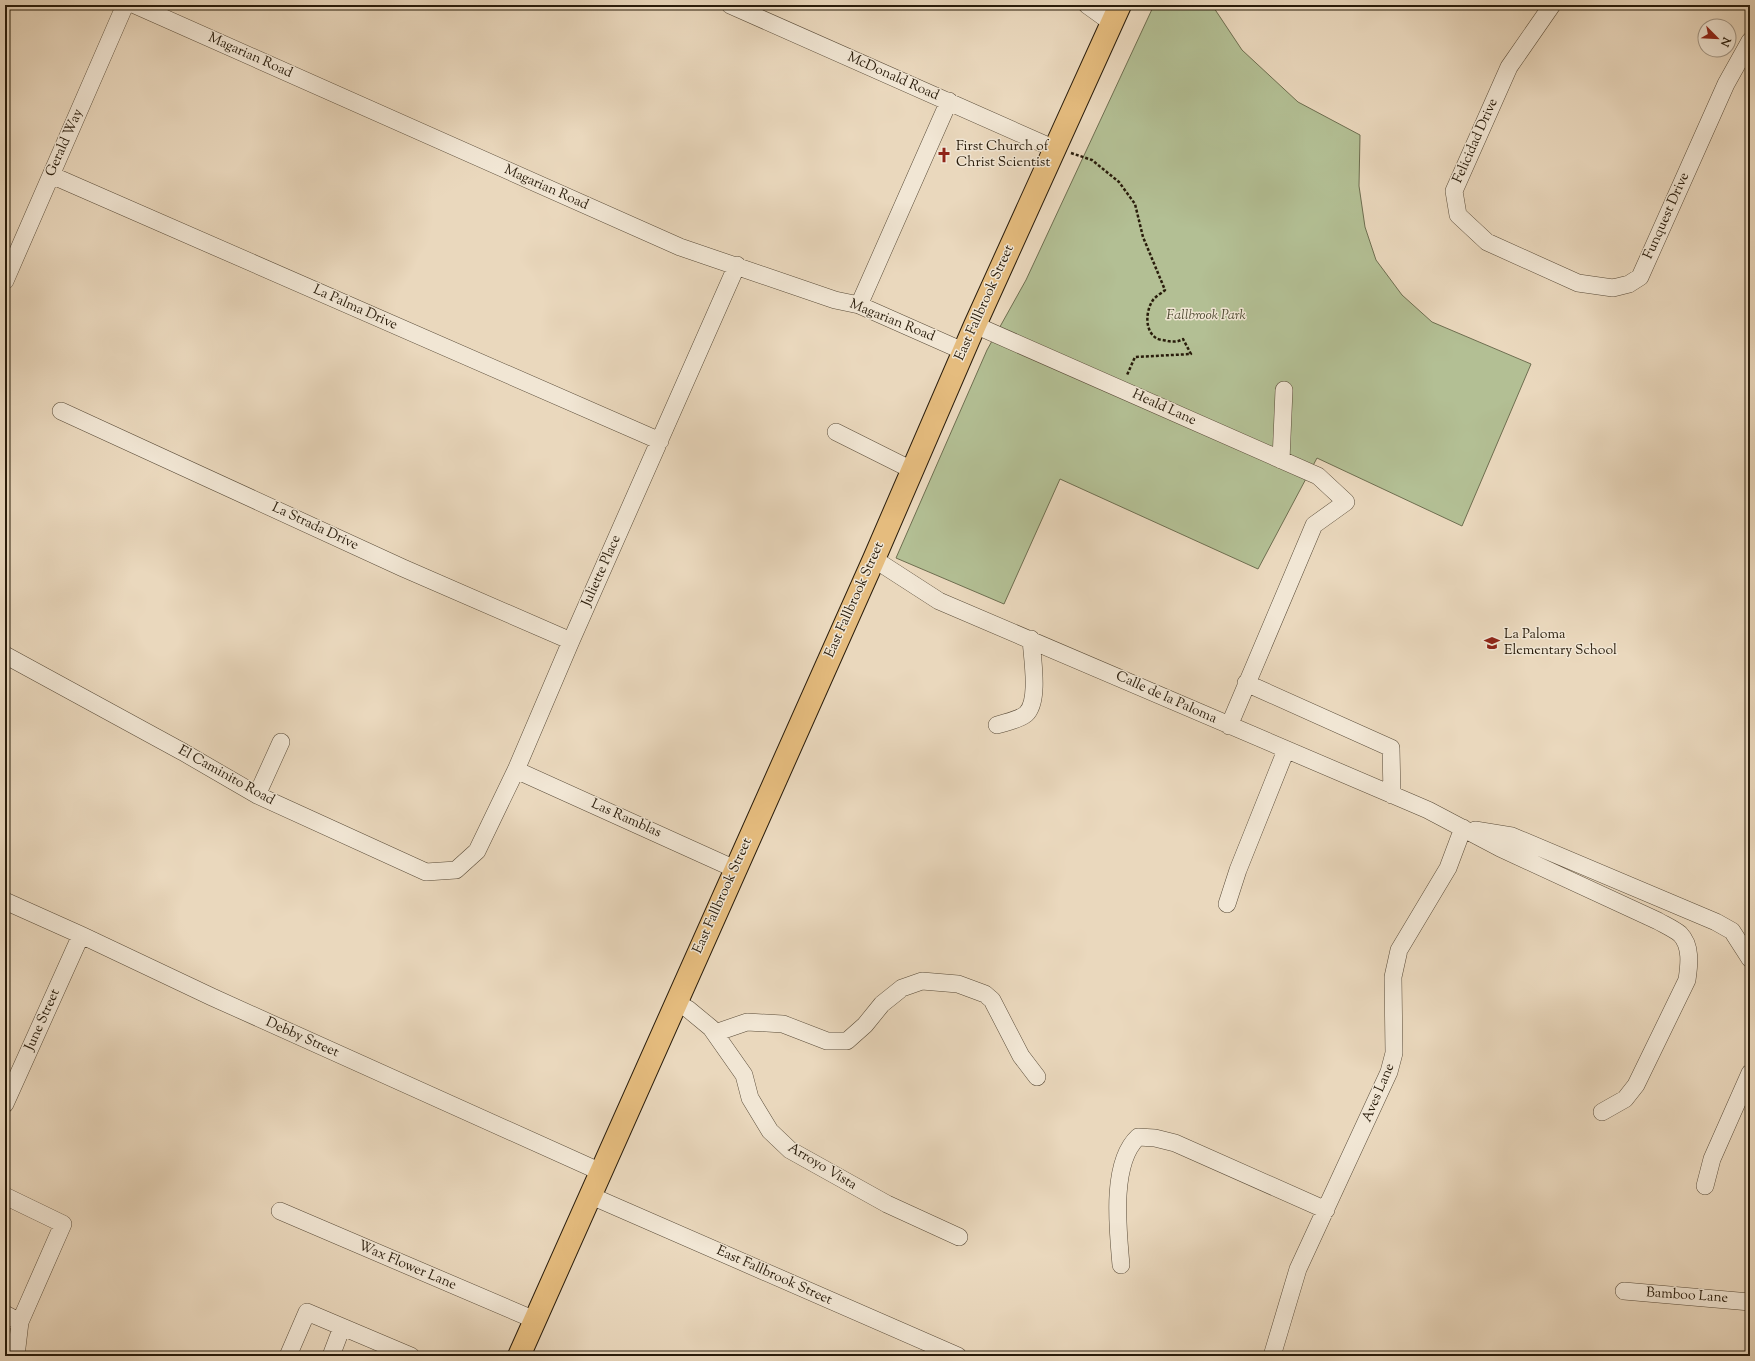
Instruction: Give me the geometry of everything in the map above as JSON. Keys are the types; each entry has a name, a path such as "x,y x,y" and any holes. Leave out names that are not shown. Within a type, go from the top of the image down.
{"main road":[{"name":"East Fallbrook Street","path":"519,1356 589,1195 601,1172 874,559 963,351 1116,14"}],"street":[{"name":"Gerald Way","path":"5,281 125,5"},
{"name":"Magarian Road","path":"136,5 680,247 835,300 859,305 963,351"},
{"name":"McDonald Road","path":"730,5 1055,149"},
{"path":"1087,5 1116,14"},
{"name":"Felicidad Drive","path":"1521,258 1487,242 1458,215 1454,191 1509,67 1552,5"},
{"name":"Funquest Drive","path":"1521,258 1578,283 1613,288 1629,284 1640,277 1726,84 1750,41"},
{"path":"859,305 949,102"},
{"name":"La Palma Drive","path":"51,175 660,441"},
{"name":"Juliette Place","path":"456,870 477,851 516,770 571,641 737,266"},
{"name":"Heald Lane","path":"975,325 1318,476 1346,502 1314,525 1246,683"},
{"path":"1281,460 1284,390"},
{"name":"La Strada Drive","path":"61,411 404,568 571,641"},
{"path":"836,432 912,470"},
{"name":"Calle de la Paloma","path":"874,559 939,600 1229,726 1428,810 1500,848 1658,921 1680,934 1687,946 1689,963 1687,980 1636,1085 1625,1099 1602,1112"},
{"path":"997,725 1023,716 1028,712 1031,705 1035,686 1031,640"},
{"name":"El Caminito Road","path":"5,655 183,752 256,795 426,872 456,870"},
{"path":"1229,726 1246,683 1391,748 1392,795"},
{"path":"256,795 281,742"},
{"path":"1227,904 1238,870 1286,750"},
{"name":"Las Ramblas","path":"516,770 735,869"},
{"path":"1463,828 1512,836 1716,922 1732,931 1750,959"},
{"name":"Aves Lane","path":"1272,1356 1298,1270 1391,1066 1394,1053 1393,977 1399,950 1448,868 1463,828"},
{"name":"Debby Street","path":"5,901 219,1001 601,1172"},
{"name":"June Street","path":"5,1104 82,936"},
{"path":"715,1033 747,1022 754,1022 783,1024 827,1041 846,1041 865,1025 882,1004 902,988 922,981 958,984 985,994 992,1000 1020,1056 1037,1077"},
{"name":"Arroyo Vista","path":"676,1003 688,1008 715,1033 744,1075 750,1098 770,1131 790,1150 887,1204 959,1236"},
{"path":"1705,1186 1712,1159 1750,1073"},
{"path":"1121,1265 1117,1219 1119,1190 1123,1165 1130,1144 1138,1137 1155,1138 1175,1143 1326,1210"},
{"name":"East Fallbrook Street","path":"589,1195 958,1356"},
{"path":"5,1196 63,1224 20,1322 16,1356"},
{"name":"Wax Flower Lane","path":"280,1211 535,1320"},
{"name":"Bamboo Lane","path":"1624,1291 1750,1302"},
{"path":"288,1356 307,1312 342,1326 403,1354"},
{"path":"5,1314 20,1322"},
{"path":"331,1356 342,1326"}],"path":[{"path":"1055,149 1092,160 1119,182 1135,204 1143,237 1165,290 1153,299 1147,315 1148,326 1152,334 1157,339 1173,342 1183,339 1191,354 1135,357 1121,389"}],"green space":[{"name":"Fallbrook Park","path":"1154,5 1212,5 1242,50 1298,102 1360,135 1359,186 1365,227 1376,260 1402,295 1432,322 1531,364 1462,526 1317,458 1258,569 1060,479 1004,604 896,558 987,350 1026,280"}],"place":[{"name":"First Church of Christ Scientist","path":"944,155"},
{"name":"La Paloma Elementary School","path":"1492,643"}]}
